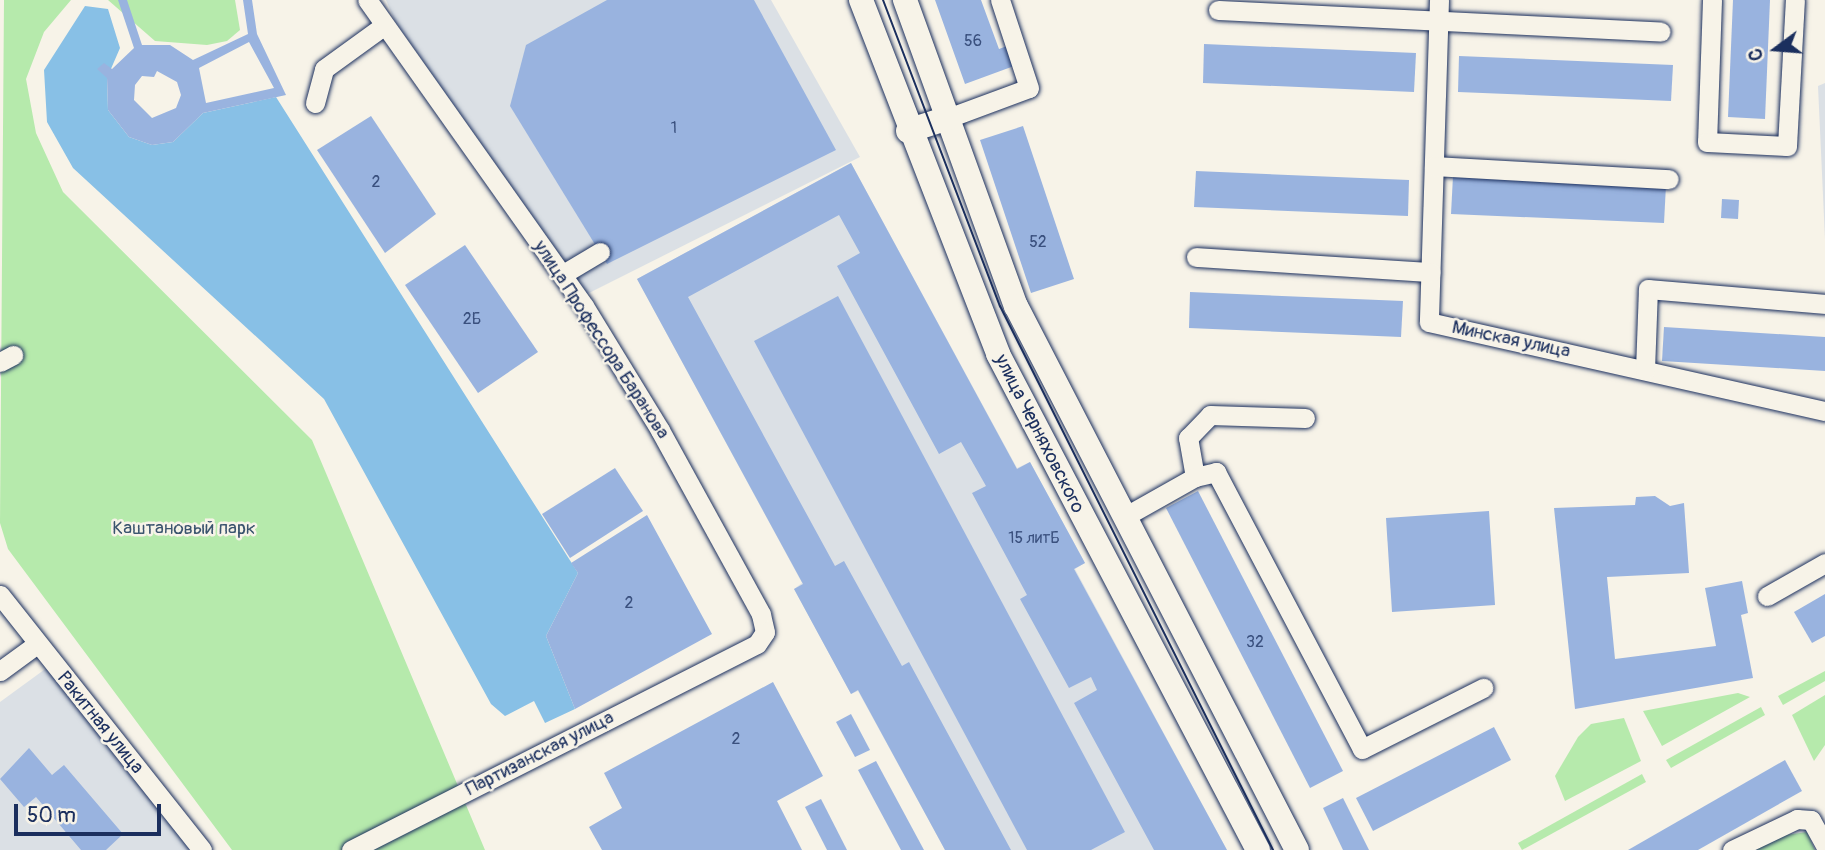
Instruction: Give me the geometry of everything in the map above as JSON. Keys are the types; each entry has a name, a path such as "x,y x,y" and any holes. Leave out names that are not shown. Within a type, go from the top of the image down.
{"main road":[{"name":"улица Черняховского","path":"860,0 908,131 998,354 1258,850"},
{"name":"улица Черняховского","path":"905,0 1016,306 1297,850"},
{"path":"908,131 948,117"}],"street":[{"name":"улица Профессора Баранова","path":"356,0 382,27"},
{"name":"улица Профессора Баранова","path":"367,0 382,27 563,274 660,429 761,614 761,640 729,659"},
{"name":"улица Профессора Баранова","path":"379,0 382,27"},
{"path":"948,117 1028,88 1000,0"},
{"path":"1712,0 1707,142 1787,146 1795,0"},
{"path":"1218,10 1438,10 1661,32"},
{"name":"Минская улица","path":"1438,10 1429,322 1825,411"},
{"path":"315,103 324,69 382,27"},
{"path":"1434,166 1669,179"},
{"path":"563,274 600,253"},
{"path":"1196,257 1430,272"},
{"path":"1645,370 1648,289 1825,304"},
{"path":"1195,477 1188,438 1210,415 1305,418"},
{"path":"1124,517 1195,477 1216,472 1362,749 1483,688"},
{"path":"1767,596 1825,563"},
{"name":"Ракитная улица","path":"0,595 202,850"},
{"path":"0,671 37,644"},
{"name":"Партизанская улица","path":"351,850 729,659"},
{"path":"1732,850 1797,819 1811,820 1825,845"}],"shaded area":[{"path":"386,0 771,0 860,157 585,295 395,21"},
{"path":"1825,83 1825,239 1818,86"},
{"path":"851,163 1017,468 1030,462 1085,563 1075,569 1227,850 945,850 858,691 851,694 794,589 802,583 637,279"},
{"path":"48,667 194,850 0,850 0,702"}],"green space":[{"name":"Каштановый парк","path":"4,0 71,0 44,32 26,79 36,133 63,192 312,440 485,850 232,850 8,549 0,523"},
{"path":"108,0 235,0 240,30 227,41 207,45 155,41"},
{"path":"1825,671 1825,681 1783,705 1778,696"},
{"path":"1738,693 1750,697 1662,746 1643,711"},
{"path":"1825,695 1825,745 1814,761 1792,715"},
{"path":"1761,707 1765,715 1671,768 1666,760"},
{"path":"1624,718 1641,761 1565,801 1555,776 1578,737 1591,724"},
{"path":"1642,774 1646,782 1522,850 1518,843"},
{"path":"1807,832 1815,850 1753,850 1778,836"}],"water":[{"path":"85,6 108,9 120,48 107,78 108,110 129,137 152,145 173,142 203,113 276,97 578,573 546,636 575,709 545,723 534,701 505,716 491,704 324,399 73,168 47,122 44,70"}],"building":[{"path":"118,0 127,0 142,45 170,45 193,60 248,34 243,0 252,0 257,34 286,95 203,113 173,142 152,145 129,137 108,110 107,78 97,69 104,63 112,69 134,48","holes":["249,42 274,88 206,103 199,68","157,71 177,82 181,95 176,108 152,118 134,100 135,85 142,76 154,77"]},
{"path":"607,0 754,0 836,150 607,264 510,106 526,45"},
{"path":"935,0 981,0 999,49 1007,46 1014,66 965,84"},
{"path":"1733,0 1770,0 1765,119 1728,117"},
{"path":"1204,44 1416,53 1414,92 1203,83"},
{"path":"1459,56 1673,65 1671,101 1458,92"},
{"path":"371,116 436,214 385,253 317,150"},
{"path":"1023,126 1074,279 1031,293 980,140"},
{"path":"851,163 1017,469 1030,462 1085,563 1074,569 1227,850 1154,850 1074,703 1097,690 1091,677 1069,688 1020,599 1027,595 972,493 986,486 961,442 939,454 837,266 860,253 839,215 688,297 835,566 844,561 902,666 909,662 1011,850 945,850 858,690 851,694 794,589 803,584 637,279"},
{"path":"1196,171 1409,180 1408,216 1194,207"},
{"path":"1453,176 1666,185 1664,223 1451,214"},
{"path":"1722,199 1739,200 1738,219 1721,218"},
{"path":"465,245 538,352 478,393 405,285"},
{"path":"1190,292 1403,301 1401,337 1189,328"},
{"path":"838,296 1125,832 1091,850 1027,850 754,341"},
{"path":"1664,327 1825,337 1825,371 1662,361"},
{"path":"615,468 643,511 570,558 542,514"},
{"path":"1198,491 1343,771 1310,788 1166,508"},
{"path":"1655,496 1670,506 1684,503 1689,573 1607,577 1615,659 1716,646 1705,588 1742,581 1748,613 1741,615 1753,678 1575,709 1554,508 1635,505 1636,497"},
{"path":"1489,511 1495,605 1392,612 1386,518"},
{"path":"647,515 712,634 575,709 546,636 578,573 571,563"},
{"path":"1825,594 1825,636 1812,643 1794,612"},
{"path":"773,682 823,776 777,801 802,850 602,850 589,827 622,808 604,773"},
{"path":"851,714 870,750 855,757 836,722"},
{"path":"1494,727 1511,760 1373,831 1356,798"},
{"path":"29,748 52,775 64,765 123,834 106,850 81,850 36,797 24,807 0,779"},
{"path":"1785,760 1802,791 1698,850 1628,850"},
{"path":"876,761 924,850 901,850 858,770"},
{"path":"1343,798 1369,850 1343,850 1323,808"},
{"path":"821,799 847,850 827,850 805,807"}],"tram line":[{"path":"883,0 1000,306 1273,850"}]}
